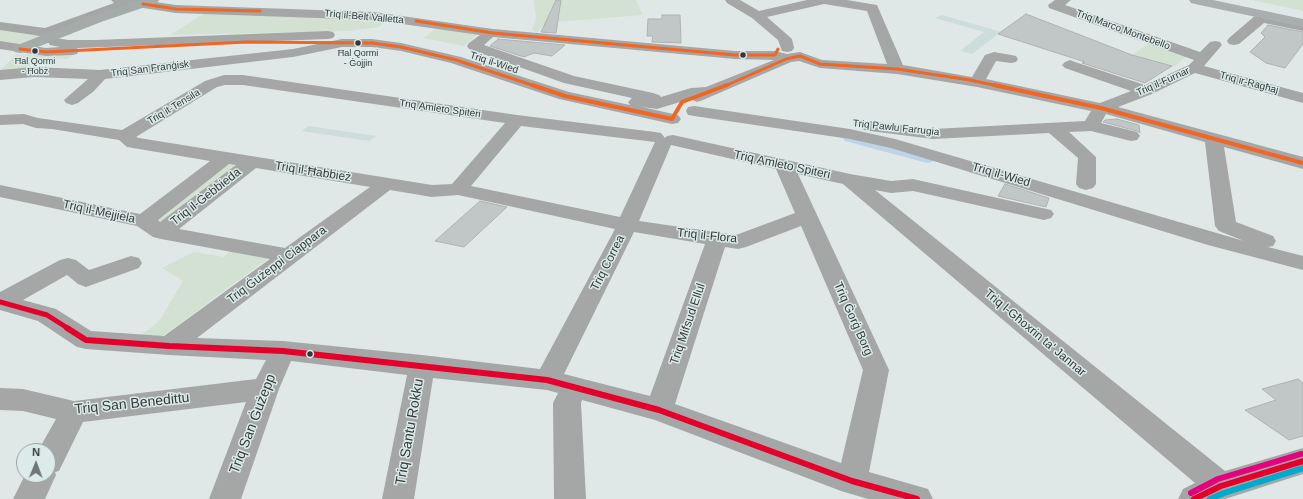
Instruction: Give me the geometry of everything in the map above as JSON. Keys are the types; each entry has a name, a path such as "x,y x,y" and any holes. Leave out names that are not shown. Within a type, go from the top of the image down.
{"highway":[{"path":"1190,0 1226,4 1303,23"},
{"path":"1195,0 1303,16"}],"main road":[{"path":"20,49 148,2"}],"street":[{"path":"681,105 775,65 787,54 785,39 756,16 731,0"},
{"path":"756,16 824,0 878,4 897,69"},
{"name":"Triq Marco Montebello","path":"1066,0 1054,5 1199,63"},
{"path":"52,36 122,1"},
{"name":"Triq il-Belt Valletta","path":"122,1 148,2 176,9 374,16 493,33 735,55 787,54 820,64 897,69 977,82 1101,108 1303,163"},
{"path":"1234,41 1261,18 1303,26"},
{"name":"Triq il-Wied","path":"0,26 52,36 68,44 308,43 392,38 469,54 607,98 657,104 681,105"},
{"name":"Triq il-Wied","path":"486,37 474,46 570,80 681,105 850,134 895,144 1216,240 1303,264"},
{"name":"Triq il-Wied","path":"0,46 46,52 247,42 308,43"},
{"name":"Triq San Franġisk","path":"0,75 34,72 100,75 231,60 308,43 372,43 401,47 442,56 565,96 666,135"},
{"name":"Triq il-Furnar","path":"1101,108 1146,91 1199,63 1215,45"},
{"path":"0,57 20,49"},
{"path":"0,67 20,49"},
{"path":"977,82 990,58 994,56 1011,59"},
{"path":"224,80 219,76 231,60"},
{"name":"Triq ir-Ragħaj","path":"1199,63 1303,98"},
{"path":"1070,65 1146,91"},
{"path":"72,100 88,88 100,75"},
{"name":"Triq Amleto Spiteri","path":"224,80 243,80 517,120 666,135 850,180 891,187 913,185 1044,214"},
{"name":"Triq it-Tensila","path":"125,136 211,84 224,80"},
{"name":"Triq Pawlu Farrugia","path":"681,105 933,134 1091,126 1132,136"},
{"name":"Triq Correa","path":"547,380 628,225 666,135 681,105"},
{"path":"1091,126 1101,108"},
{"name":"Triq il-Ħabbież","path":"0,120 24,119 36,123 52,124 125,136 133,143 432,191 458,189 628,225"},
{"path":"458,189 517,120"},
{"path":"1053,128 1087,157 1086,184"},
{"path":"1214,140 1226,226 1303,255"},
{"name":"Triq il-Ġebbieda","path":"152,227 225,158"},
{"name":"Triq il-Ġebbieda","path":"152,227 251,163"},
{"name":"Triq Ġorġ Borg","path":"784,165 876,370 852,480"},
{"name":"Triq l-Għoxrin ta' Jannar","path":"850,180 1210,494"},
{"name":"Triq Ġużeppi Ciappara","path":"169,346 386,184"},
{"name":"Triq il-Mejjiela","path":"0,191 152,227 289,256"},
{"name":"Triq il-Flora","path":"628,225 738,242 807,216"},
{"name":"Triq Mifsud Ellul","path":"659,410 718,239"},
{"path":"0,302 68,265 86,279 131,263"},
{"path":"0,302 47,315 86,340 169,346 283,351 547,380 659,410 852,480 917,499"},
{"name":"Triq San Ġużepp","path":"225,499 265,389 283,351"},
{"name":"Triq Santu Rokku","path":"398,499 422,366"},
{"path":"570,499 567,403 574,387"},
{"name":"Triq San Benedittu","path":"0,399 23,400 74,412 265,389"},
{"path":"56,447 74,412"},
{"path":"1210,494 1303,461"},
{"path":"29,499 37,483"}],"shaded area":[{"path":"942,15 1001,32 972,54 960,51 984,32 935,18"},
{"path":"309,126 376,136 369,141 301,131"}],"green space":[{"path":"534,0 636,0 643,15 545,23 537,33 532,30 536,18"},
{"path":"1253,0 1303,0 1303,11 1256,1"},
{"path":"205,13 387,20 379,27 349,31 170,35"},
{"path":"437,28 479,33 464,46 423,38"},
{"path":"0,29 45,35 23,44 0,41"},
{"path":"1149,43 1186,57 1174,67 1132,55"},
{"path":"76,52 68,59 42,58 18,72 0,73 0,70 16,55"},
{"path":"233,164 235,169 171,218 157,222 153,219 220,167"},
{"path":"231,250 270,257 160,338 140,336 159,321 183,281 162,268 194,252 224,257"}],"building":[{"path":"556,0 561,0 556,33 541,32"},
{"path":"1026,14 1132,55 1172,66 1145,83 998,34"},
{"path":"662,15 680,15 681,43 652,42 653,36 647,36 648,19 662,19"},
{"path":"1268,25 1303,32 1303,44 1285,68 1266,63 1250,52 1265,37 1261,33"},
{"path":"498,39 565,45 552,56 534,53 524,57 490,46"},
{"path":"1117,119 1139,125 1140,133 1103,122 1105,120"},
{"path":"1005,184 1049,198 1046,207 998,196"},
{"path":"480,201 507,207 464,247 435,241"},
{"path":"1298,379 1303,383 1303,436 1289,440 1245,410 1276,400 1262,389"}],"waterway":[{"path":"850,138 927,159"}],"transit line":[{"path":"143,4 176,9 260,11"},
{"path":"416,21 493,33 735,55 775,55 778,49"},
{"path":"20,49 46,52 247,42 372,43 401,47 456,60 565,96 672,119 682,102 711,92 786,59 800,56 820,64 897,69 970,80 1101,108 1303,163"},
{"path":"0,302 47,315 86,340 169,346 283,351 547,380 659,410 852,481 917,499"},
{"path":"1191,493 1218,479 1301,454"},
{"path":"1194,499 1221,486 1303,461"},
{"path":"1210,499 1224,493 1303,468"}],"place":[{"name":"Ħal Qormi - Ġojjin","path":"358,43"},
{"name":"Ħal Qormi - Ħobż","path":"35,51"}]}
